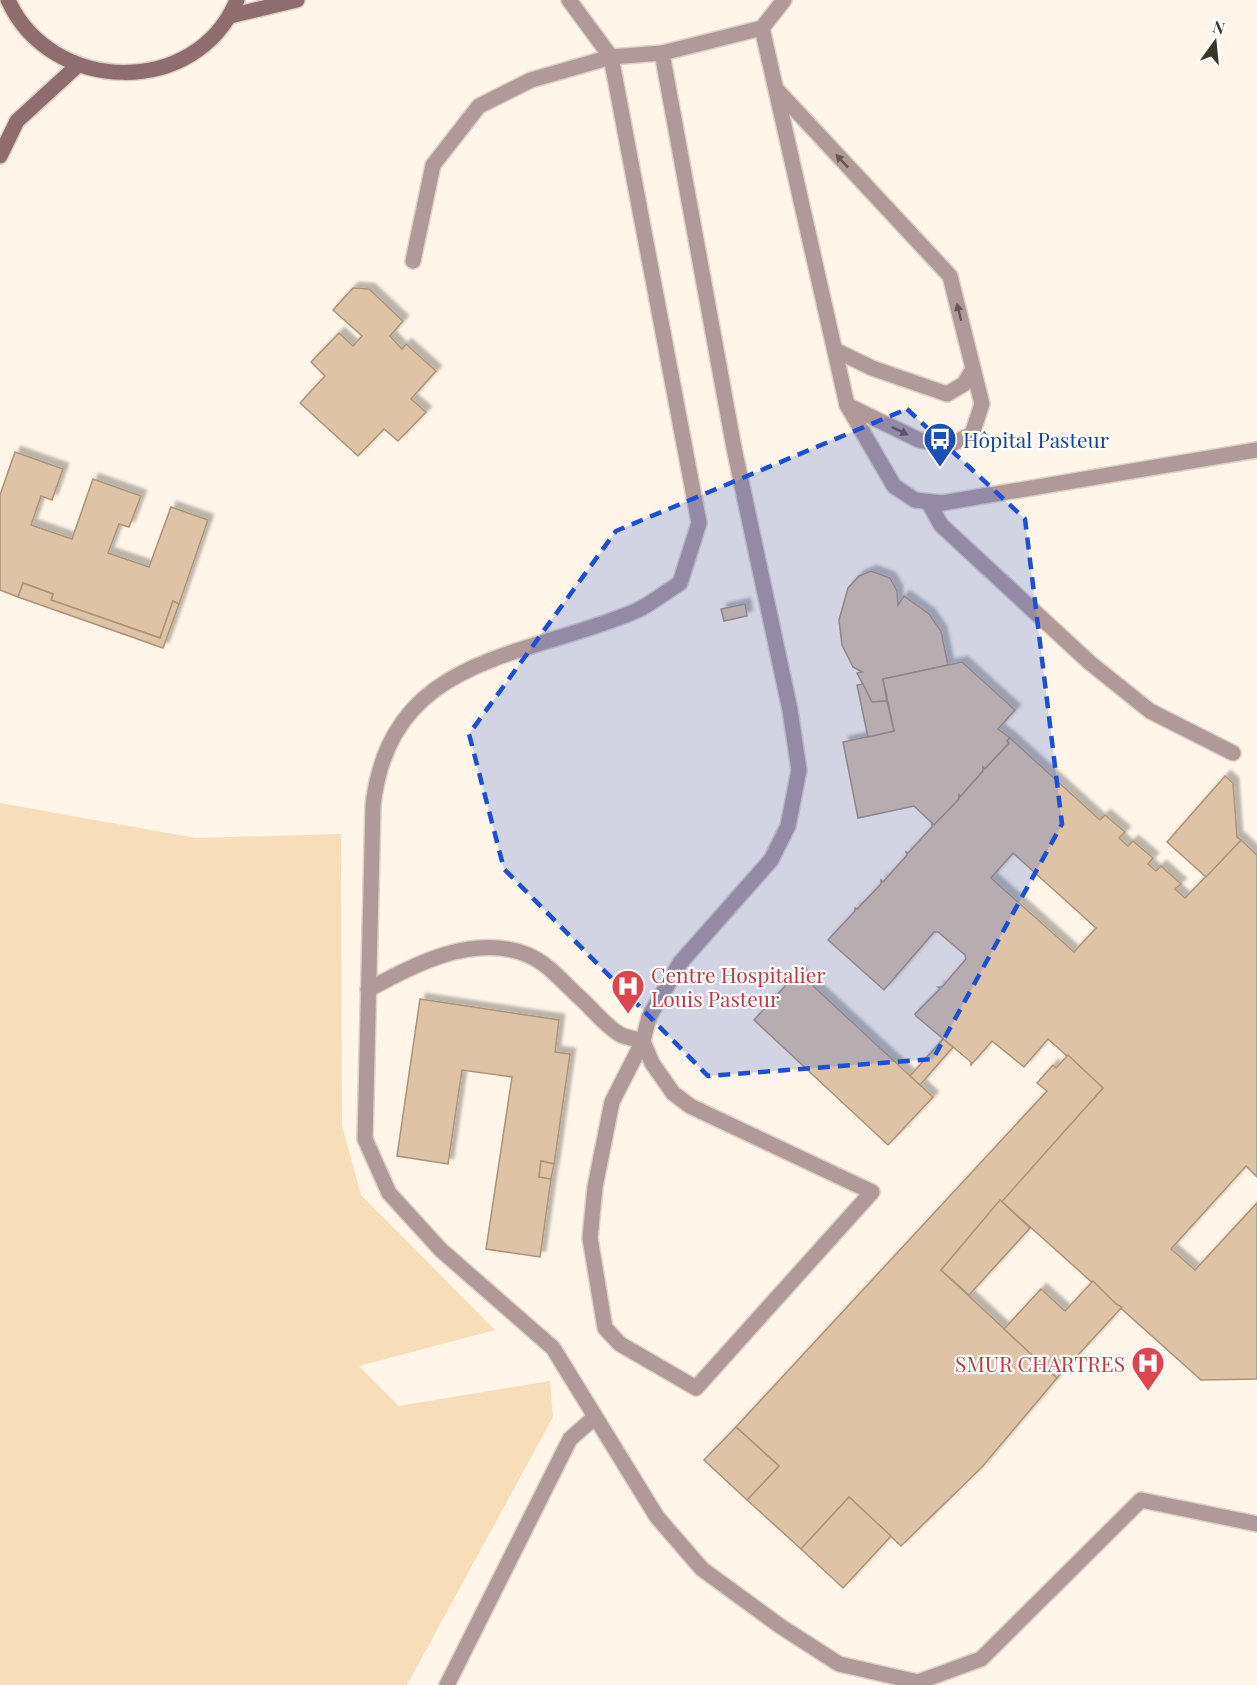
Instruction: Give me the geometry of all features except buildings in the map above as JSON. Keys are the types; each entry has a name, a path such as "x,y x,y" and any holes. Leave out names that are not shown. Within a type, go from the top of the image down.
{"street":[{"path":"8,0 16,17 42,45 77,66 118,74 159,69 198,50 230,16 237,0"},
{"path":"230,16 297,0"},
{"path":"0,156 16,121 77,66"}],"lane":[{"path":"569,0 611,57 699,523 680,583 638,609 474,666 442,684 419,703 399,726 388,745 375,796 365,1139 389,1193 441,1250 553,1348 657,1517 702,1569 780,1626 839,1664 918,1682 981,1659 1141,1500 1257,1524"},
{"path":"413,261 433,165 479,106 531,80 611,57 662,53 762,28 784,0"},
{"path":"762,28 847,405 894,486 907,497 929,504 1257,450"},
{"path":"644,1041 659,1074 673,1092 690,1106 872,1192 696,1388 620,1344 606,1328 590,1238 594,1187 612,1102 644,1041 649,1017 680,963 771,860 788,826 799,770 790,710 734,447 662,53"},
{"path":"777,90 950,276 982,404 972,434 950,445 919,440 847,405"},
{"path":"835,350 872,368 947,394 964,384 973,369"},
{"path":"929,504 941,525 1089,662 1150,711 1233,753"},
{"path":"368,990 404,969 459,951 502,948 528,955 545,966 621,1035 644,1041"},
{"path":"447,1685 570,1439 595,1417"}],"highlighted area":[{"path":"907,409 1025,519 1062,824 933,1059 708,1076 504,869 469,734 616,531"}],"shaded area":[{"path":"0,803 196,838 341,834 342,1126 361,1195 495,1330 359,1366 399,1406 550,1381 553,1417 407,1685 0,1685"}],"place":[{"name":"Hôpital Pasteur","path":"940,468"},
{"name":"Centre Hospitalier Louis Pasteur","path":"628,1015"},
{"name":"SMUR CHARTRES","path":"1148,1392"}]}
